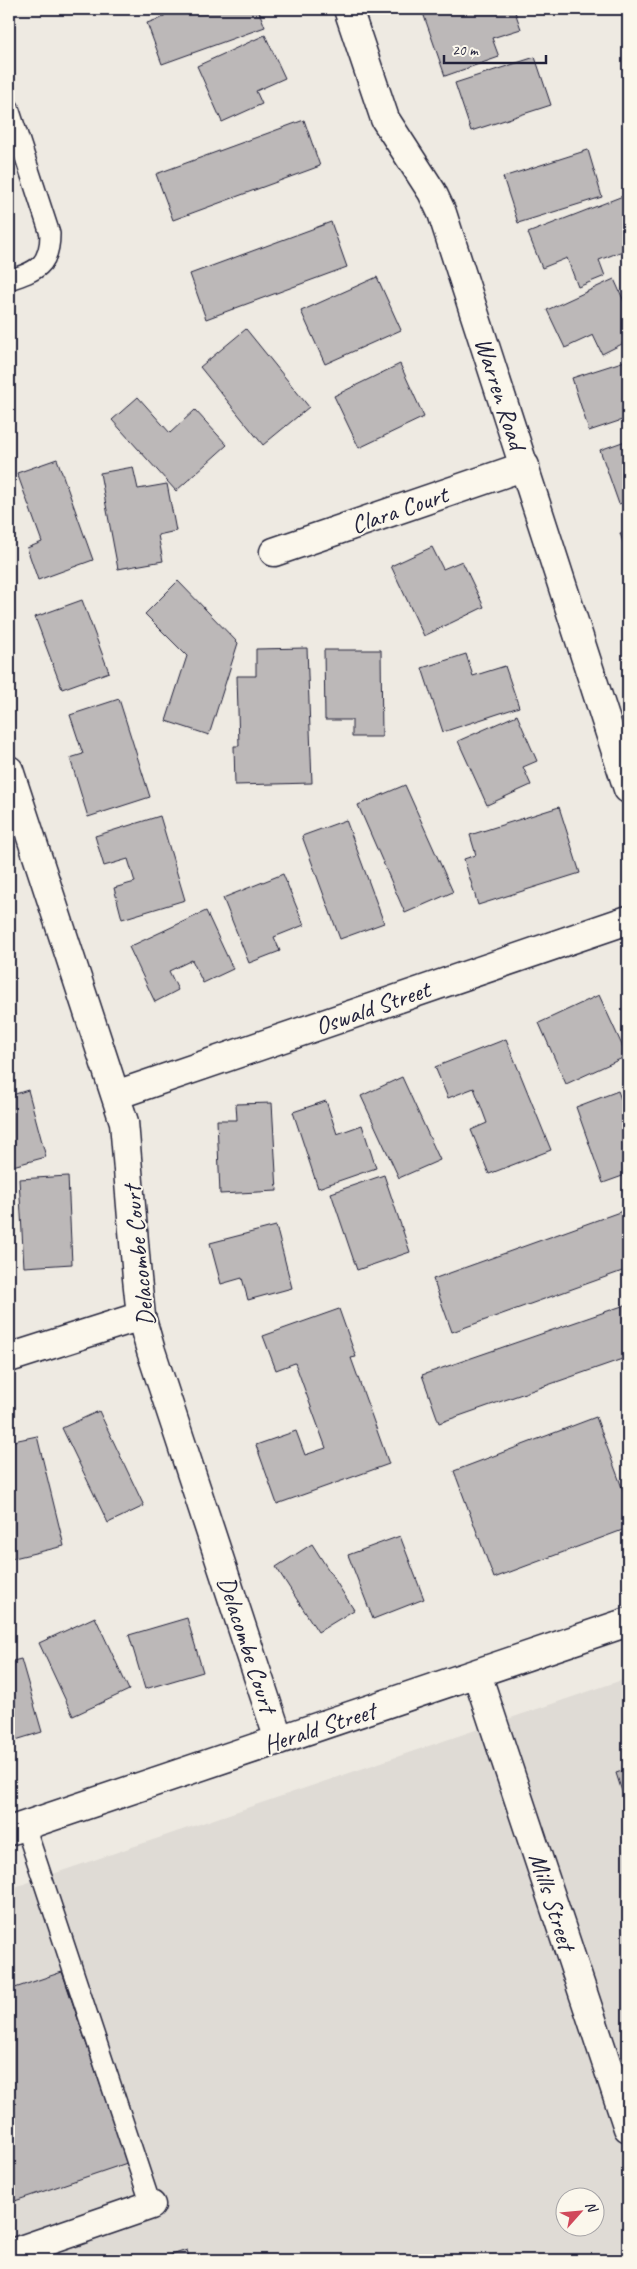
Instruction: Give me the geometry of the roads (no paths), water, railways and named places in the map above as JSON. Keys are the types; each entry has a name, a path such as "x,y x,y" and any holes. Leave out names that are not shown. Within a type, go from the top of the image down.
{"street":[{"name":"Warren Road","path":"348,9 385,119 432,192 442,213 525,466 619,726 628,789"},
{"name":"Clara Court","path":"274,552 525,466"},
{"name":"Delacombe Court","path":"9,770 116,1095 127,1140 142,1316 150,1351 279,1740"},
{"name":"Oswald Street","path":"116,1095 628,920"},
{"path":"9,1358 142,1316"},
{"name":"Herald Street","path":"17,1829 628,1622"},
{"name":"Mills Street","path":"477,1674 628,2128"},
{"path":"9,2254 150,2205"}],"lane":[{"path":"9,108 50,234 50,249 45,261 36,269 9,280"},
{"path":"17,1829 150,2205"}]}
